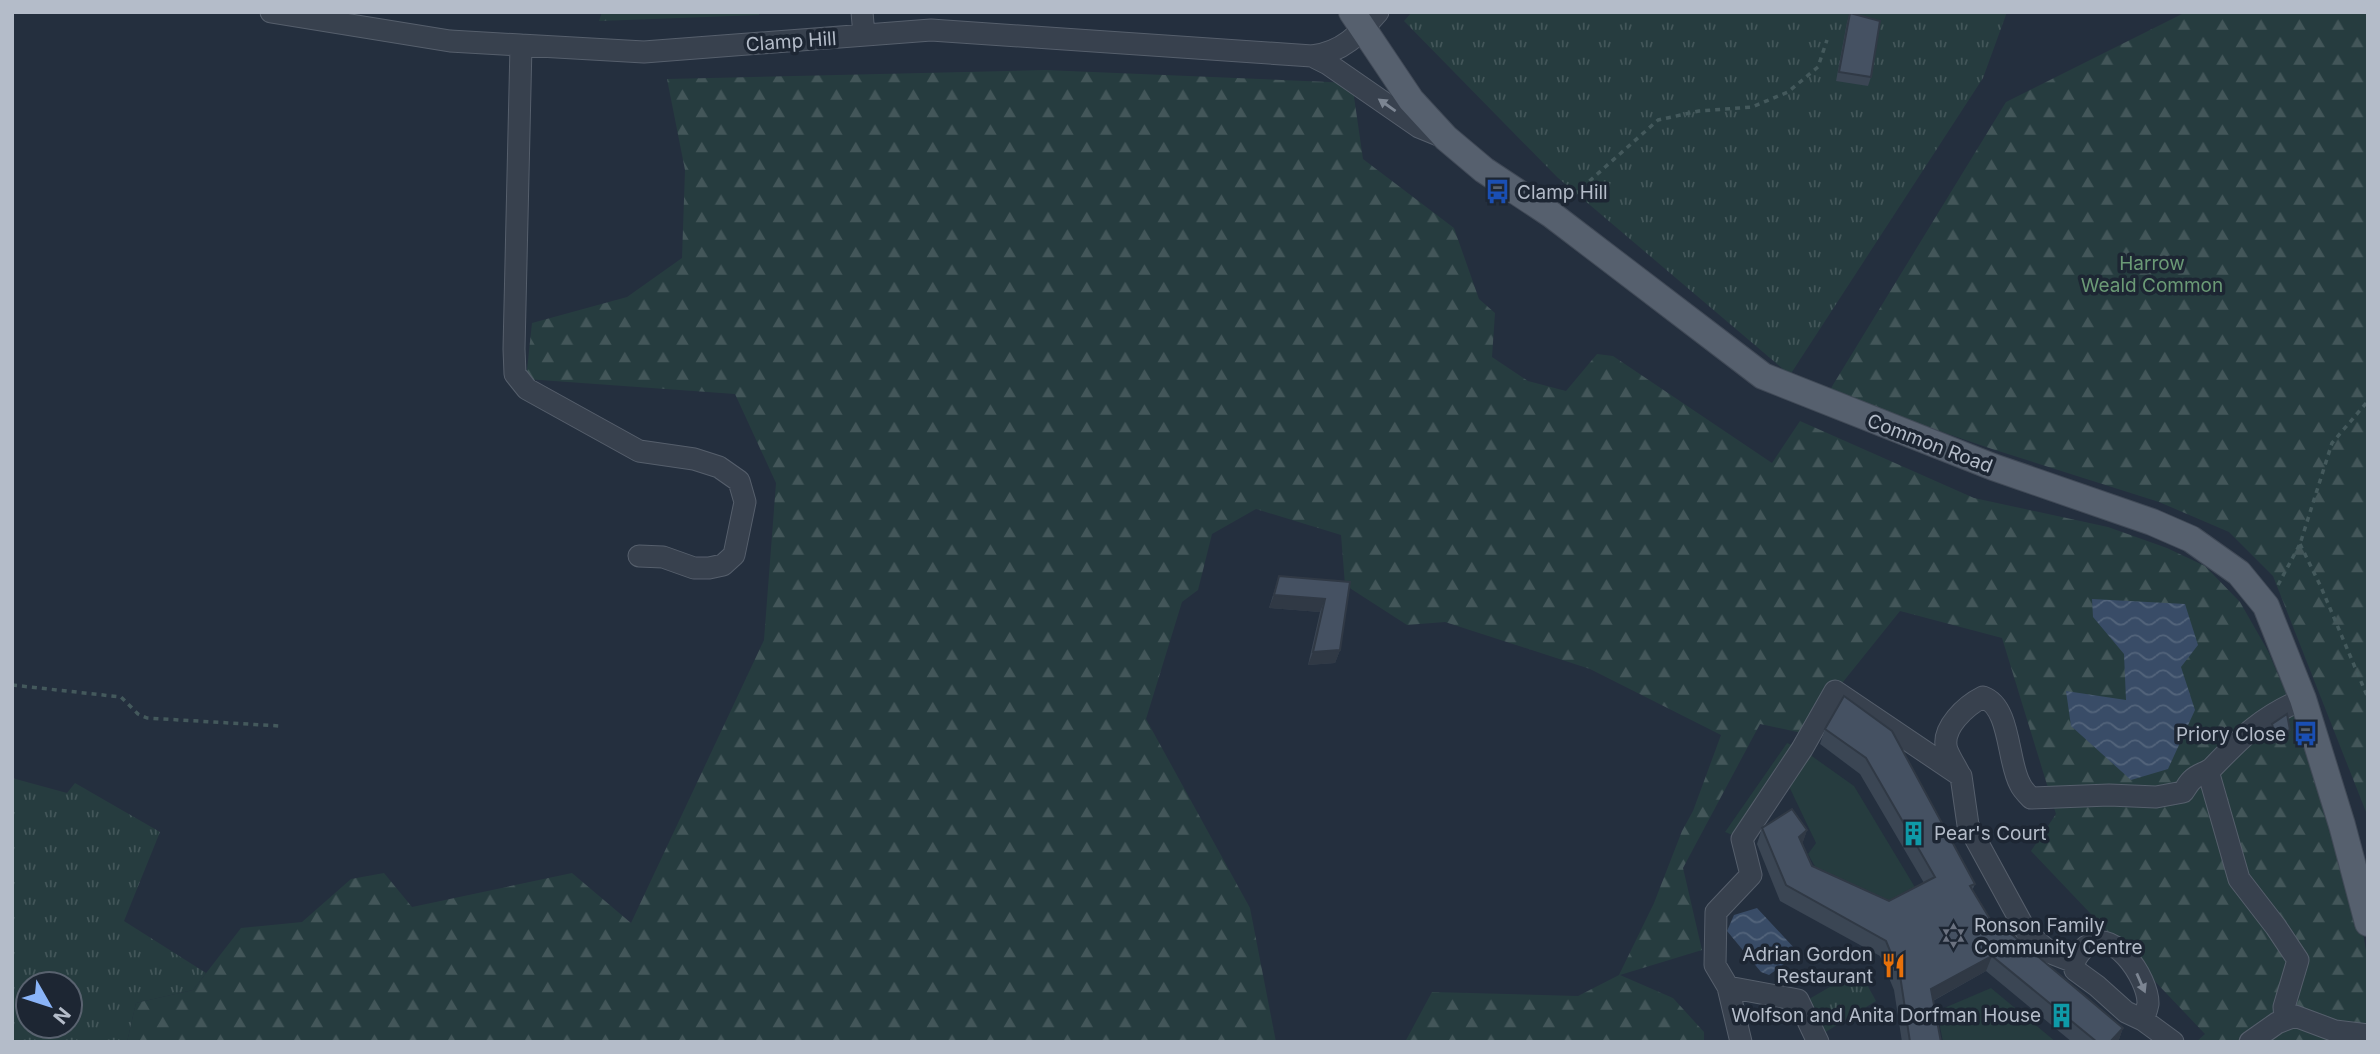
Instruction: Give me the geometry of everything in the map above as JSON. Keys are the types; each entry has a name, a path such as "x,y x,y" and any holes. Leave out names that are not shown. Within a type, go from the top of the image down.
{"main road":[{"name":"Common Road","path":"1364,18 1411,100 1447,138 1484,170 1552,215 1763,376 1993,467 2152,522 2191,539 2239,573 2266,606 2303,699 2342,825 2368,923"}],"street":[{"name":"Clamp Hill","path":"271,12 450,41 644,52 931,30 1312,57 1331,54 1364,18"},
{"path":"862,12 864,35"},
{"path":"522,45 515,374 527,389 639,451 694,459 719,467 738,481 745,502 734,555 723,565 694,568 663,557 639,556"},
{"name":"Clamp Hill","path":"1312,57 1328,64 1419,127 1447,138"},
{"path":"1741,1042 1728,987 1715,965 1716,912 1751,875 1742,839 1802,749 1835,691 1961,776"},
{"path":"2074,962 2051,953 2027,933 1968,825 1961,776 1947,749 1948,733 1961,714 1983,697 1992,702 2002,719 2015,773 2020,785 2031,798 2166,796 2183,792 2193,778 2208,771 2259,722 2281,708 2303,699"},
{"path":"2208,771 2239,879 2298,960 2284,1007 2296,1019 2335,1031 2360,1035"},
{"path":"2143,1020 2148,1003 2145,990 2118,947 2107,941 2093,942 2082,950 2074,962 2075,970 2097,985 2126,1012 2143,1020 2173,1042"},
{"path":"1728,987 1798,1000 1818,1042"},
{"path":"2250,1042 2296,1019"}],"path":[{"path":"1552,215 1658,120 1699,111 1752,107 1788,92 1818,66 1827,40"},
{"path":"2266,606 2300,544 2332,443 2368,401"},
{"path":"2300,544 2322,587 2368,698"},
{"path":"12,685 121,697 138,714 147,718 280,726"}],"green space":[{"path":"602,12 759,12 759,15 599,21"},
{"path":"1412,12 2007,12 1983,78 1790,375 1557,177 1404,21"},
{"name":"Harrow Weald Common","path":"2186,12 2368,12 2368,817 2273,576 2229,532 2159,502 1828,393 2006,102"},
{"path":"1045,70 1352,83 1363,159 1454,228 1479,299 1495,313 1492,357 1528,381 1566,391 1597,354 1613,356 1772,463 1800,421 1974,498 2108,527 2167,548 2205,566 2240,602 2268,651 2288,698 2358,904 2368,962 2368,1042 2196,1042 2205,1034 2031,851 2056,814 2002,638 1900,611 1802,733 1760,724 1683,868 1702,950 1620,975 1673,998 1704,1032 1704,1042 1405,1042 1432,992 1578,996 1619,975 1654,903 1682,831 1693,811 1721,735 1590,669 1445,622 1407,625 1345,585 1341,535 1256,509 1212,534 1198,590 1182,602 1146,719 1250,908 1276,1042 127,1042 136,1003 193,990 241,928 302,922 351,879 384,873 412,907 572,873 631,923 764,640 776,483 735,394 526,379 532,323 627,297 682,258 685,170 667,79"},
{"path":"1787,743 1802,749 1854,786 1916,889 1887,907 1823,881 1808,854 1816,843 1784,776 1742,839 1725,832"},
{"path":"12,778 67,793 75,783 160,832 124,921 206,973 193,990 136,1003 127,1042 12,1042"},
{"path":"1859,970 1876,1001 1824,1033 1804,1002"},
{"path":"1991,988 2056,1042 1943,1042 1937,1011"}],"water":[{"path":"2092,599 2185,604 2198,645 2181,667 2195,710 2168,769 2131,780 2071,726 2066,691 2126,700 2124,654 2093,617"},
{"path":"1757,908 1796,950 1791,959 1769,975 1761,972 1727,931 1734,915"}],"building":[{"path":"1850,13 1880,21 1871,77 1839,72"},
{"path":"1279,576 1350,582 1340,650 1313,652 1325,599 1274,595"},
{"path":"1844,696 1892,731 1975,884 1970,886 1993,924 1997,922 2123,1028 2110,1042 2097,1042 1992,956 1931,989 1941,1042 1910,1042 1900,975 1886,941 1786,885 1762,828 1792,809 1807,830 1799,837 1812,866 1889,901 1935,877 1866,758 1825,729"},
{"path":"2287,714 2290,730 2275,735 2272,724"}],"place":[{"name":"Clamp Hill","path":"1497,192"},
{"name":"Priory Close","path":"2306,734"},
{"name":"Pear's Court","path":"1914,833"},
{"name":"Ronson Family Community Centre","path":"1954,936"},
{"name":"Adrian Gordon Restaurant","path":"1893,965"},
{"name":"Wolfson and Anita Dorfman House","path":"2061,1015"}]}
